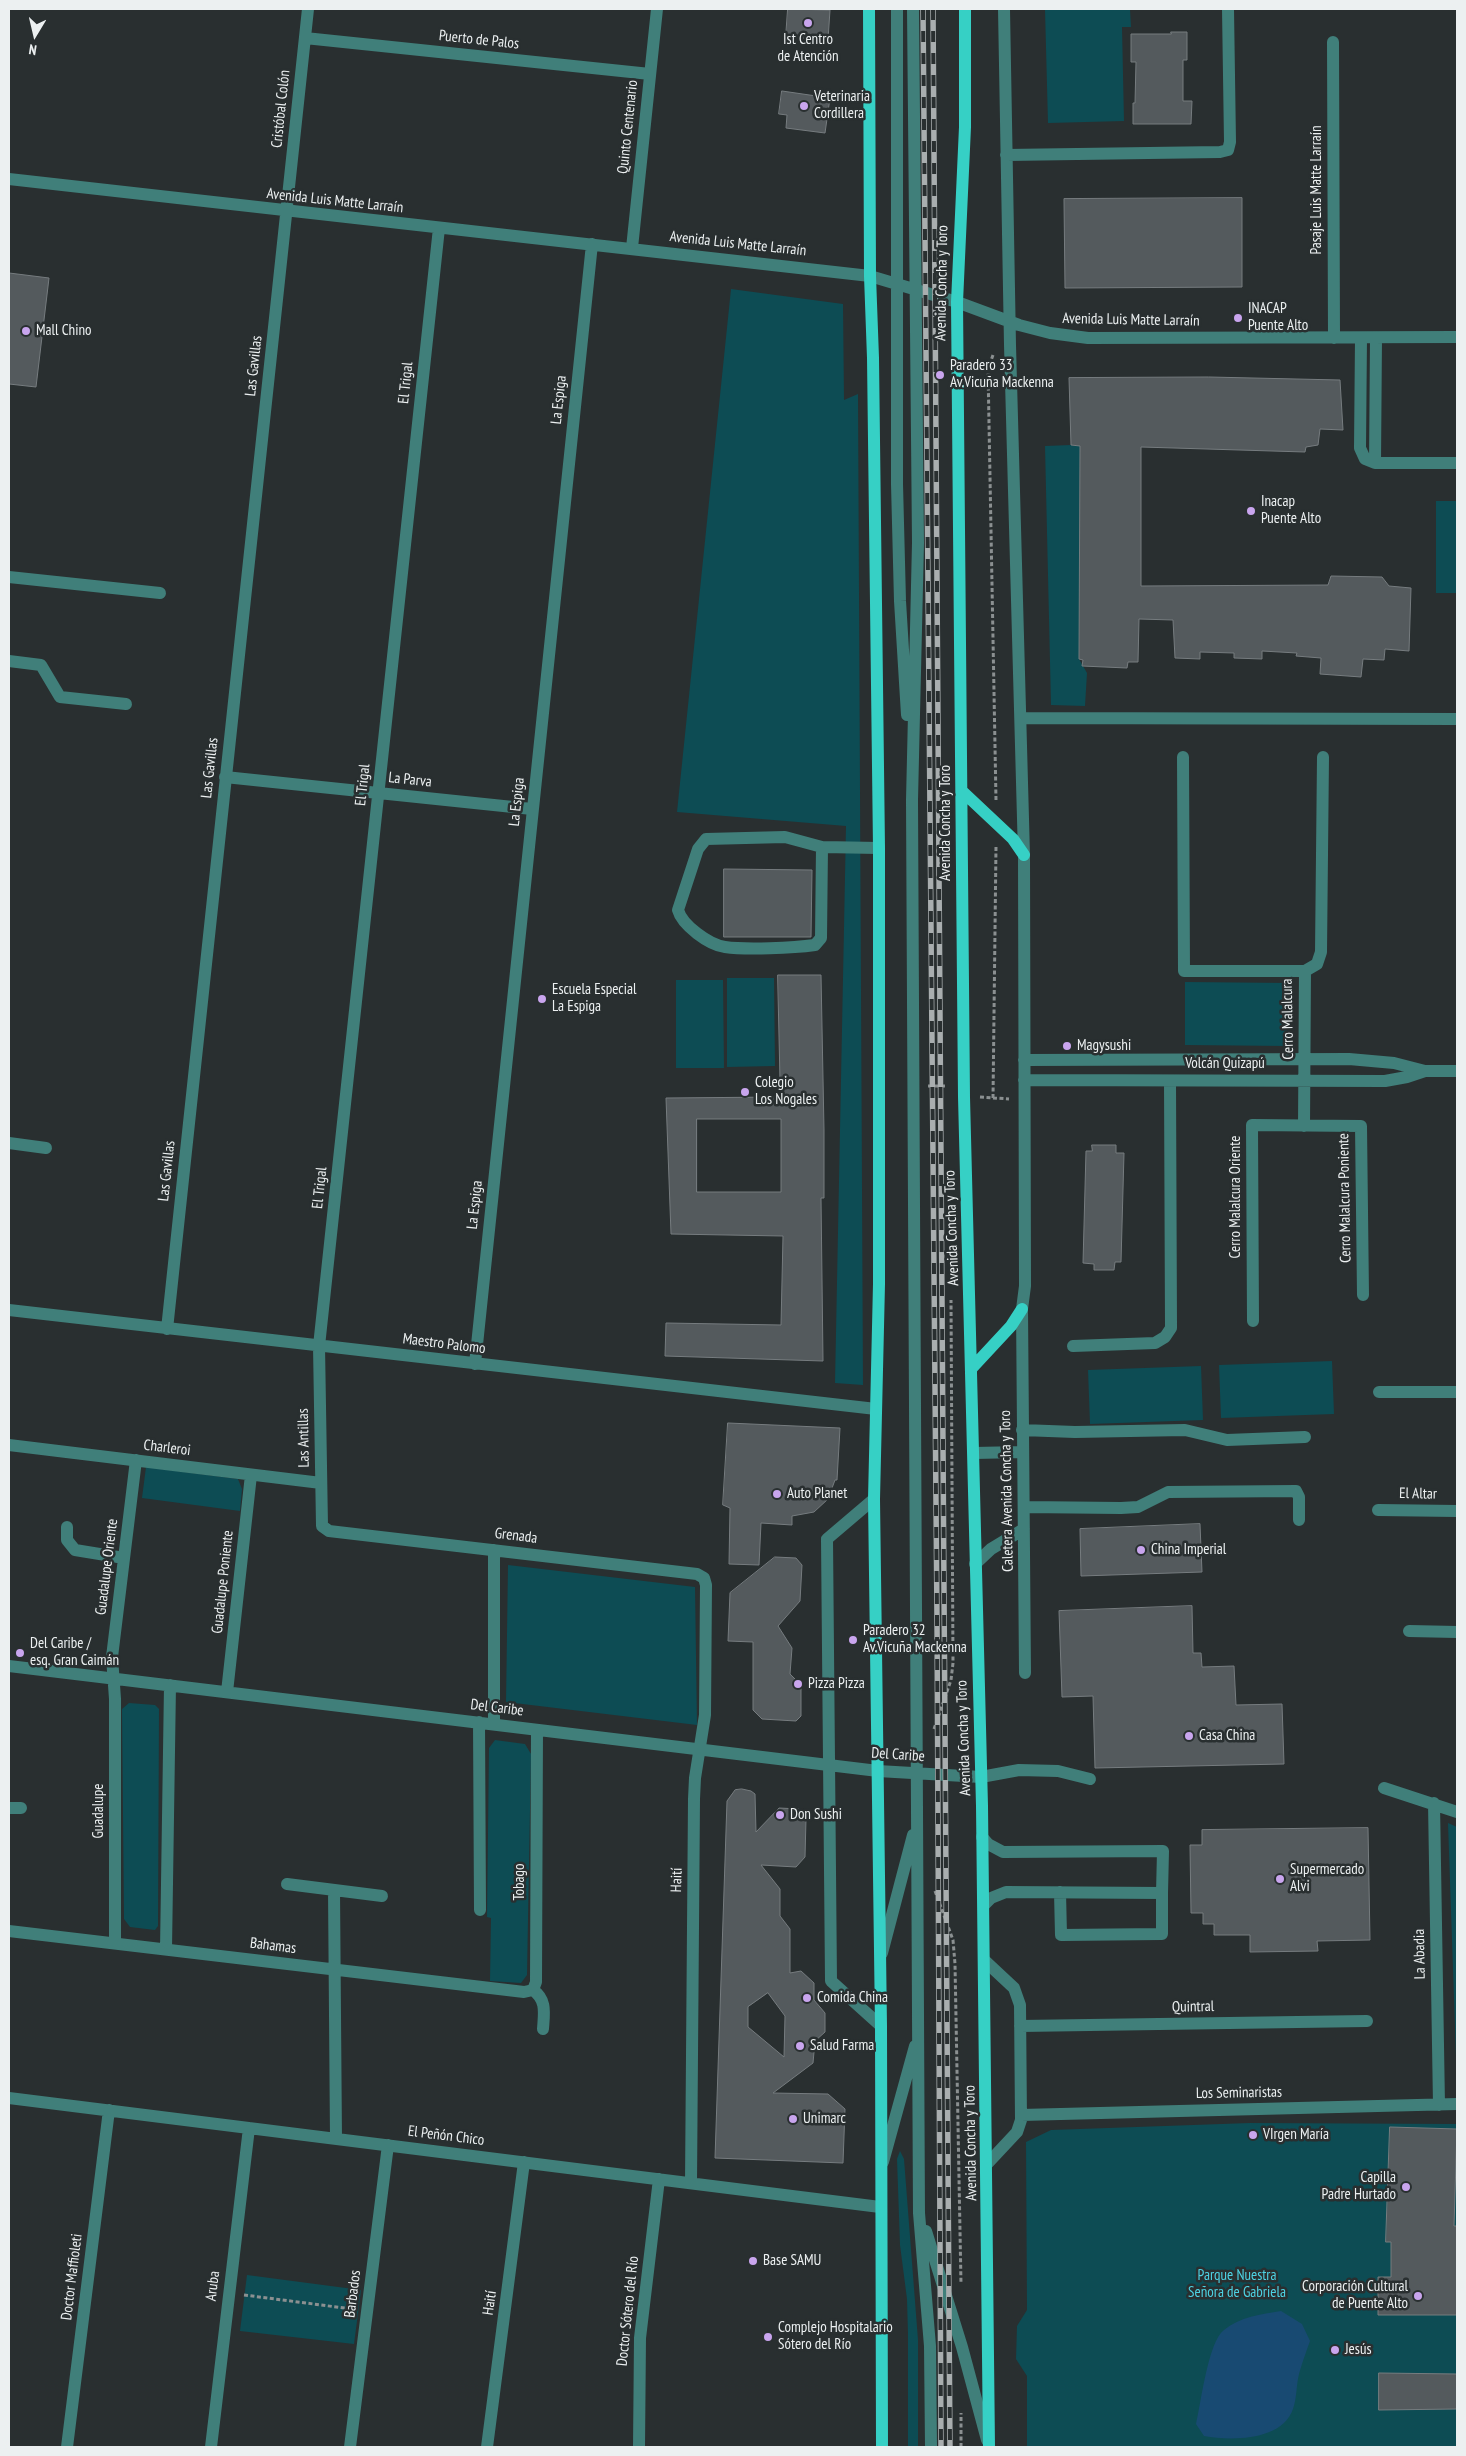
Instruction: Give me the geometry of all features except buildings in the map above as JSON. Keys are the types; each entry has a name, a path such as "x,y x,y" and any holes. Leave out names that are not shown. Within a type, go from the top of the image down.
{"main road":[{"path":"869,9 870,276 879,848 879,1284 874,1498 881,2026 882,2447"},
{"name":"Avenida Concha y Toro","path":"965,9 965,127 957,302 963,792 964,1097 982,1777 988,2163 989,2447"},
{"path":"963,792 1013,838 1024,855"},
{"path":"972,1368 1011,1326 1022,1309"}],"street":[{"name":"Cristóbal Colón","path":"287,212 308,9"},
{"name":"Quinto Centenario","path":"632,248 657,9"},
{"path":"897,9 898,558 912,800"},
{"path":"913,9 918,543 912,800 919,2213 929,2339 932,2447"},
{"path":"1004,9 1009,321 1024,855 1025,1286 1022,1309"},
{"path":"1006,155 1220,152 1228,150 1230,142 1228,9"},
{"name":"Puerto de Palos","path":"305,38 650,74"},
{"name":"Pasaje Luis Matte Larraín","path":"1332,42 1334,338"},
{"name":"Avenida Luis Matte Larraín","path":"9,179 287,212 632,248 870,276 917,289 1050,333 1088,338 1457,337"},
{"name":"Las Gavillas","path":"167,1329 287,212"},
{"name":"El Trigal","path":"319,1346 439,228"},
{"name":"La Espiga","path":"474,1364 592,244"},
{"path":"1361,338 1360,448 1365,459 1376,463 1457,463"},
{"path":"1376,338 1376,463"},
{"path":"9,578 160,593"},
{"path":"9,661 41,665 60,697 126,704"},
{"path":"1021,718 1457,719"},
{"name":"Cerro Malalcura","path":"1183,756 1184,971 1305,971 1304,1126"},
{"path":"1305,971 1317,964 1321,952 1322,757"},
{"name":"La Parva","path":"225,777 532,810"},
{"path":"822,847 821,938 815,945 723,947 690,929 680,918 678,910 698,849 706,839 785,837 822,847 879,848"},
{"name":"Volcán Quizapú","path":"1024,1060 1370,1060 1394,1063 1425,1071 1457,1071"},
{"name":"Volcán Quizapú","path":"1024,1080 1385,1081 1425,1071"},
{"path":"1072,1346 1156,1343 1165,1337 1171,1328 1170,1081"},
{"name":"Cerro Malalcura Oriente","path":"1253,1321 1252,1125 1304,1126"},
{"name":"Cerro Malalcura Poniente","path":"1304,1126 1361,1126 1363,1295"},
{"path":"9,1143 46,1148"},
{"name":"Caletera Avenida Concha y Toro","path":"1022,1309 1025,1672"},
{"name":"Maestro Palomo","path":"9,1310 876,1409"},
{"name":"Las Antillas","path":"319,1346 321,1522 324,1528"},
{"path":"1379,1392 1457,1392"},
{"path":"1022,1430 1075,1432 1185,1430 1227,1440 1305,1437"},
{"name":"Charleroi","path":"9,1445 321,1483"},
{"path":"974,1453 1022,1452"},
{"name":"Guadalupe Oriente","path":"114,1678 112,1657 136,1460"},
{"name":"Guadalupe Poniente","path":"227,1692 251,1475"},
{"path":"1024,1507 1138,1507 1168,1492 1296,1490 1300,1497 1299,1520"},
{"path":"874,1498 827,1539 828,1765 831,1981 881,2026"},
{"name":"El Altar","path":"1378,1510 1457,1511"},
{"path":"67,1527 67,1540 75,1550 124,1558"},
{"name":"Grenada","path":"324,1528 697,1574 704,1578"},
{"path":"975,1564 991,1550 1024,1529"},
{"path":"494,1550 494,1724"},
{"name":"Haití","path":"691,2183 694,1799 705,1714 706,1586 704,1578"},
{"path":"1409,1631 1457,1632"},
{"name":"Del Caribe","path":"9,1666 878,1771 982,1777 1019,1770 1058,1771 1090,1779"},
{"name":"Guadalupe","path":"114,1678 115,1943"},
{"path":"166,1950 170,1685"},
{"path":"479,1722 480,1910"},
{"name":"Tobago","path":"533,1990 536,1982 537,1730"},
{"path":"1384,1788 1457,1812"},
{"name":"La Abadia","path":"1434,1803 1439,2105"},
{"path":"880,1959 918,1816"},
{"path":"982,1837 996,1849 1011,1853 1163,1851 1162,1934 1061,1935 1060,1892"},
{"path":"287,1884 382,1896"},
{"path":"334,1890 336,2139"},
{"path":"984,1905 991,1898 1006,1892 1162,1893"},
{"name":"Bahamas","path":"9,1931 524,1992 533,1990"},
{"path":"984,1960 1018,1994 1020,2026 1021,2115 1017,2132 988,2163"},
{"path":"533,1990 544,2004 543,2029"},
{"name":"Quintral","path":"1020,2026 1367,2021"},
{"path":"880,2173 919,2029"},
{"name":"El Peñón Chico","path":"9,2098 880,2207"},
{"name":"Los Seminaristas","path":"1021,2115 1457,2104"},
{"name":"Doctor Maffioleti","path":"67,2447 109,2110"},
{"name":"Aruba","path":"210,2447 249,2128"},
{"name":"Barbados","path":"350,2447 388,2145"},
{"name":"Haití","path":"487,2447 524,2162"},
{"name":"Doctor Sótero del Río","path":"639,2447 640,2338 659,2179"},
{"path":"919,2213 962,2347 989,2447"}],"path":[{"path":"229,2293 367,2311"}],"green space":[{"path":"1045,9 1130,9 1131,27 1122,27 1124,121 1048,123"},
{"path":"731,289 843,304 844,400 858,394 863,1385 835,1383 846,826 677,812"},
{"path":"1045,446 1080,446 1079,659 1087,673 1085,706 1051,705"},
{"path":"1436,501 1457,501 1457,593 1436,593"},
{"path":"727,978 774,978 775,1066 727,1067"},
{"path":"676,980 723,980 724,1068 676,1068"},
{"path":"1185,982 1289,983 1288,1046 1185,1045"},
{"path":"1332,1361 1334,1414 1221,1418 1219,1365"},
{"path":"1201,1366 1203,1420 1090,1424 1088,1370"},
{"path":"146,1467 238,1479 242,1489 240,1511 142,1498"},
{"path":"508,1565 695,1587 697,1725 506,1702"},
{"path":"129,1703 155,1705 159,1709 158,1926 155,1930 130,1927 124,1919 122,1709"},
{"path":"495,1740 525,1744 531,1754 527,1975 521,1983 490,1981 491,1918 487,1917 489,1748"},
{"path":"1448,1823 1457,1827 1457,2086"},
{"name":"Parque Nuestra Señora de Gabriela","path":"1250,2123 1457,2124 1457,2447 1027,2447 1027,2376 1016,2359 1017,2326 1027,2310 1026,2142 1051,2130"},
{"path":"900,2151 904,2159 918,2340 918,2447 908,2447 907,2299 900,2245 897,2159"},
{"path":"247,2275 361,2290 354,2344 240,2331"}],"shaded area":[{"path":"1281,2311 1302,2324 1310,2341 1299,2374 1293,2409 1287,2420 1267,2433 1254,2436 1215,2438 1204,2436 1196,2424 1209,2359 1218,2337 1224,2330 1244,2319"}],"railway":[{"path":"923,9 937,1617 941,2447"},
{"path":"933,9 950,2447"}],"place":[{"name":"Ist Centro de Atención","path":"808,23"},
{"name":"Veterinaria Cordillera","path":"804,106"},
{"name":"INACAP Puente Alto","path":"1238,318"},
{"name":"Mall Chino","path":"26,331"},
{"name":"Paradero 33 Av.Vicuña Mackenna","path":"940,375"},
{"name":"Inacap Puente Alto","path":"1251,511"},
{"name":"Escuela Especial La Espiga","path":"542,999"},
{"name":"Magysushi","path":"1067,1046"},
{"name":"Colegio Los Nogales","path":"745,1092"},
{"name":"Auto Planet","path":"777,1494"},
{"name":"China Imperial","path":"1141,1550"},
{"name":"Paradero 32 Av.Vicuña Mackenna","path":"853,1640"},
{"name":"Del Caribe / esq. Gran Caimán","path":"20,1653"},
{"name":"Pizza Pizza","path":"798,1684"},
{"name":"Casa China","path":"1189,1736"},
{"name":"Don Sushi","path":"780,1815"},
{"name":"Supermercado Alvi","path":"1280,1879"},
{"name":"Comida China","path":"807,1998"},
{"name":"Salud Farma","path":"800,2046"},
{"name":"Unimarc","path":"793,2119"},
{"name":"VIrgen María","path":"1253,2135"},
{"name":"Capilla Padre Hurtado","path":"1406,2187"},
{"name":"Base SAMU","path":"753,2261"},
{"name":"Corporación Cultural de Puente Alto","path":"1418,2296"},
{"name":"Complejo Hospitalario Sótero del Río","path":"768,2337"},
{"name":"Jesús","path":"1335,2350"}]}
